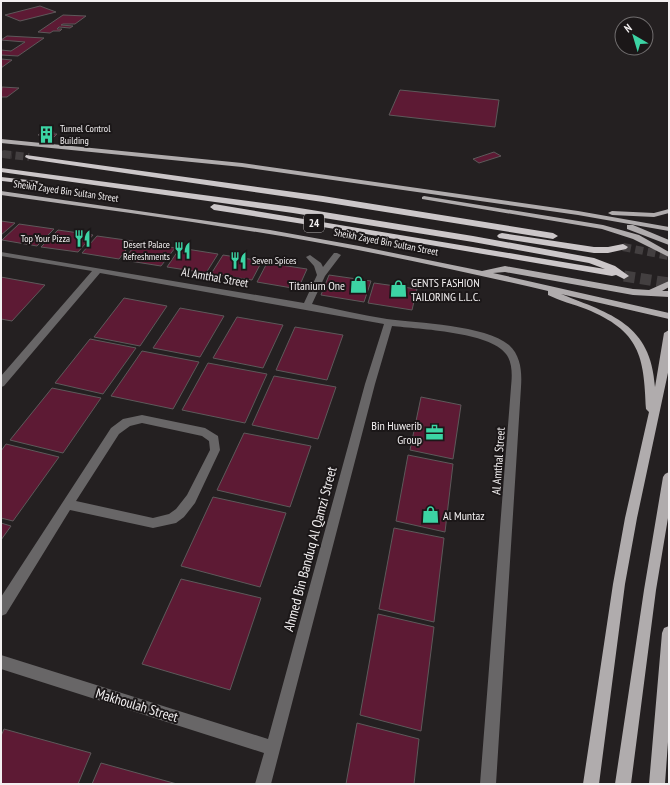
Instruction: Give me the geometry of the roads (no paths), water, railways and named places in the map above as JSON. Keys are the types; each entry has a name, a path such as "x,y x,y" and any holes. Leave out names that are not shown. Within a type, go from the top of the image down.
{"highway":[{"name":"24","path":"1,163 178,186 586,249 608,250 623,247 323,198 29,158"},
{"name":"Sheikh Zayed Bin Sultan Street","path":"2,174 134,196 302,221 624,276"}],"main road":[{"path":"2,141 242,165 578,213 669,229"},
{"path":"290,172 329,184 603,227 636,237 669,255"},
{"name":"Sheikh Zayed Bin Sultan Street","path":"1,193 248,228 359,248 533,284 669,316"},
{"path":"578,213 654,215 669,212"},
{"path":"578,213 637,229 669,243"},
{"path":"481,273 498,269 514,270 613,289 648,294 669,294"},
{"path":"533,284 563,299 600,312 622,326 634,339 646,359 649,377 652,422"},
{"path":"648,294 669,284"},
{"path":"591,784 619,584 652,422 667,362 669,333"},
{"path":"623,784 650,590 669,478"},
{"path":"657,784 669,633"}],"street":[{"name":"Al Amthal Street","path":"1,254 389,322 486,337 505,347 512,355 516,363 515,410 488,784"},
{"path":"307,307 321,275 336,255"},
{"path":"310,257 318,265 321,275"},
{"path":"1,383 98,270"},
{"name":"Ahmed Bin Banduq Al Qamzi Street","path":"263,784 370,384 389,322"},
{"path":"1,609 67,504 114,431 127,422 134,420 148,420 205,432 214,439 215,450 191,499 187,506 172,519 153,523 67,504"},
{"name":"Makhoulah Street","path":"1,662 273,748"}],"tunnel":[{"path":"1,154 10,155"},
{"path":"3,154 10,155"},
{"path":"10,155 29,157"},
{"path":"623,247 669,256"},
{"path":"624,276 669,283"}],"place":[{"name":"Tunnel Control Building","path":"47,134"},
{"name":"Top Your Pizza","path":"83,238"},
{"name":"Desert Palace Refreshments","path":"183,250"},
{"name":"Seven Spices","path":"239,260"},
{"name":"Titanium One","path":"358,285"},
{"name":"GENTS FASHION TAILORING L.L.C.","path":"398,289"},
{"name":"Bin Huwerib Group","path":"435,432"},
{"name":"Al Muntaz","path":"430,515"}]}
